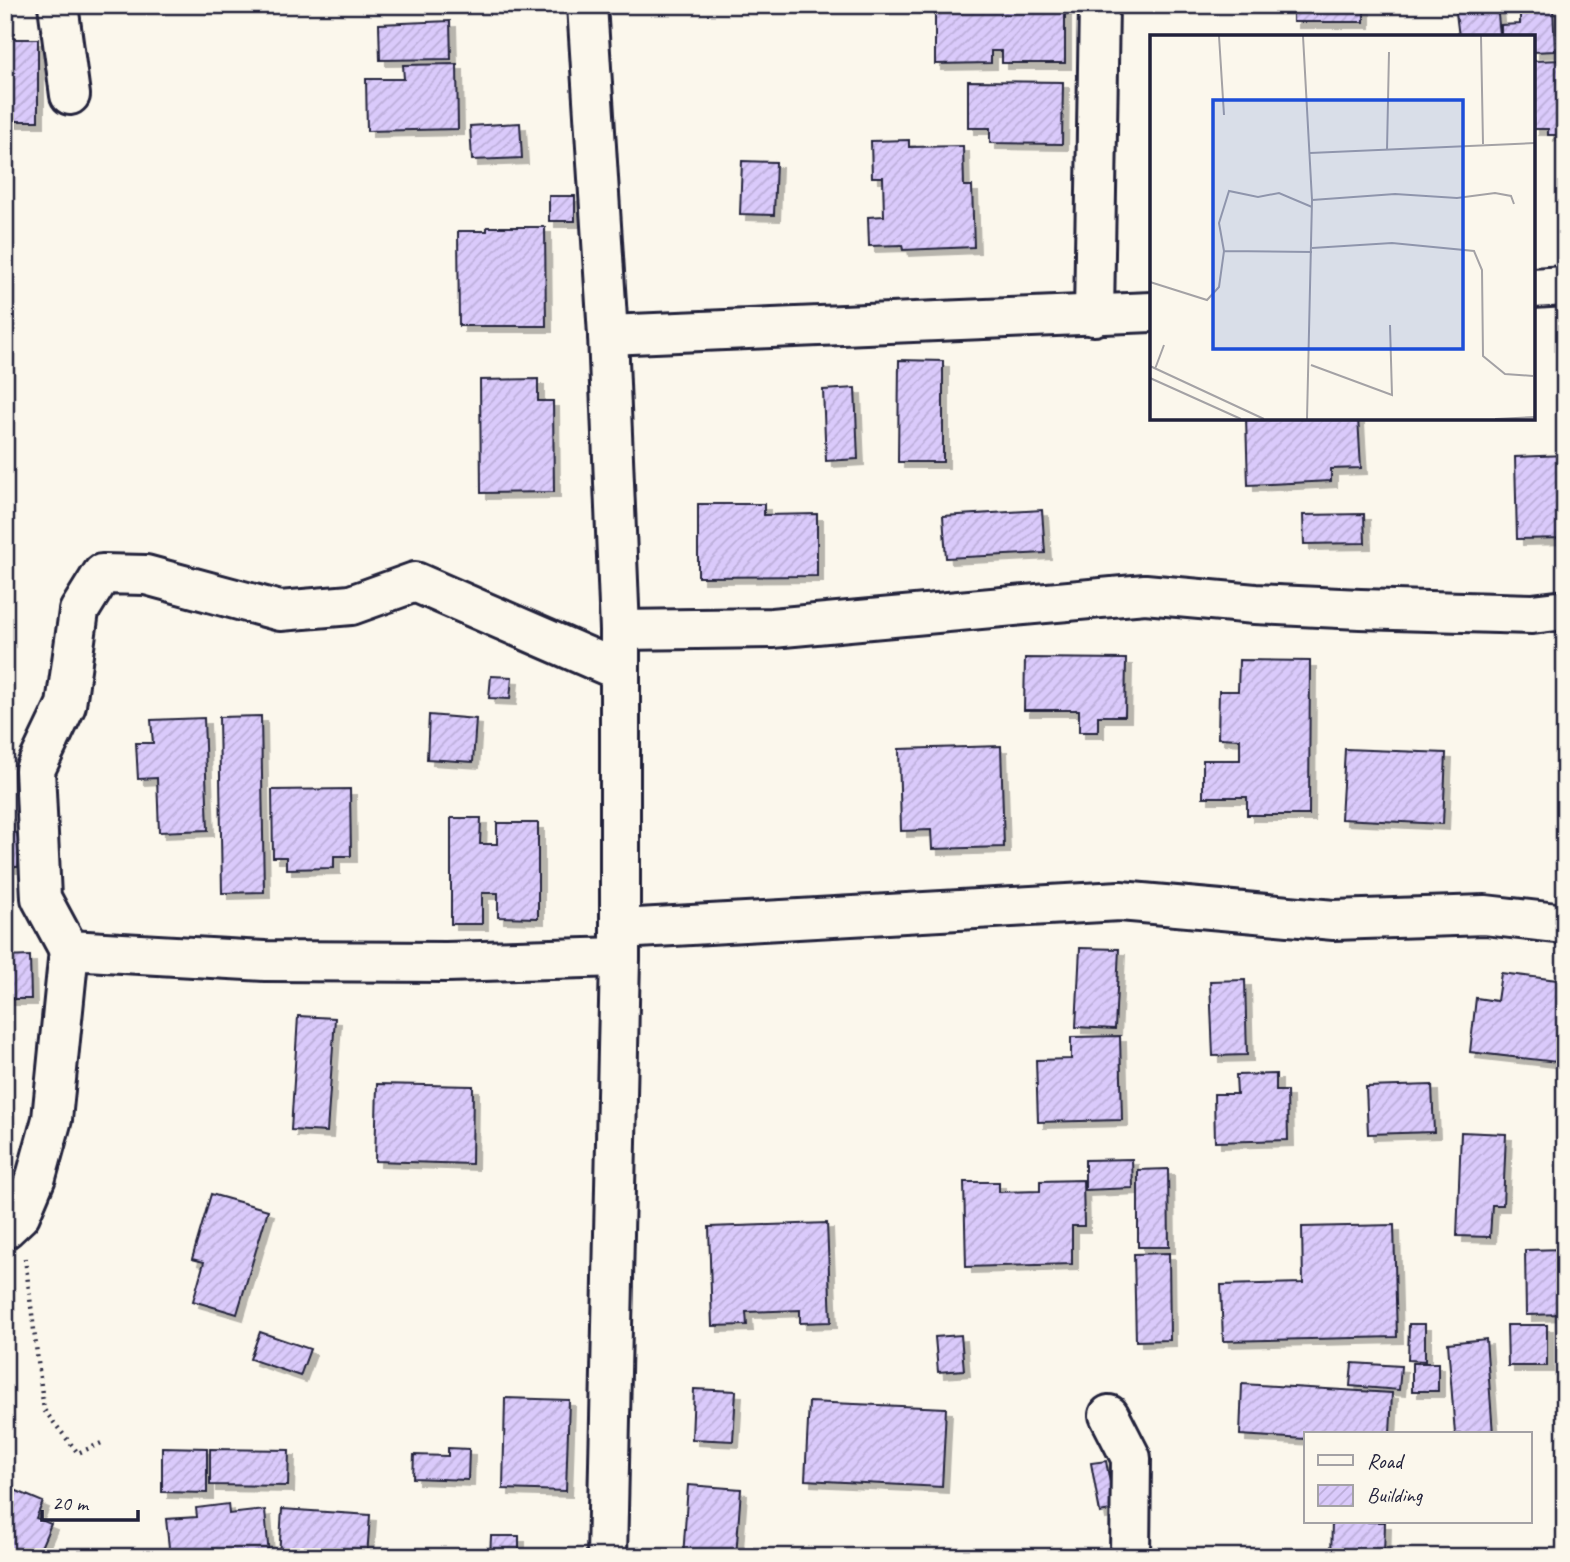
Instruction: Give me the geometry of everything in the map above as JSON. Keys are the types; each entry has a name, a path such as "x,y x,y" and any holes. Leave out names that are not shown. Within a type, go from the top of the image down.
{"street":[{"path":"58,5 70,95"},
{"path":"587,5 608,335 620,630 620,943 607,1557"},
{"path":"1094,316 1099,5"},
{"path":"1535,288 1565,286"},
{"path":"608,335 1150,312"},
{"path":"13,1222 36,1177 52,1119 69,950 41,898 35,770 66,705 79,611 102,574 146,575 280,611 351,605 415,582 620,671"},
{"path":"620,630 772,628 1144,594 1255,604 1373,610 1532,614 1565,610"},
{"path":"69,950 278,961 446,962 620,943 1120,901 1334,920 1485,915 1565,924"},
{"path":"1109,1415 1131,1458 1130,1557"}],"path":[{"path":"13,1222 44,1410 78,1453 104,1442"}],"building":[{"path":"935,5 1065,5 1065,63 1002,63 1002,51 991,51 991,63 935,64"},
{"path":"1293,5 1364,5 1364,22 1293,22"},
{"path":"1455,5 1497,5 1500,35 1459,35"},
{"path":"1553,8 1555,51 1535,52 1535,35 1501,35 1501,25 1520,24 1520,9"},
{"path":"450,21 451,59 380,60 379,24"},
{"path":"5,39 38,39 38,121 5,121"},
{"path":"1565,60 1565,135 1548,135 1548,129 1535,129 1535,61"},
{"path":"457,64 458,129 367,131 366,79 404,79 403,65"},
{"path":"968,81 1063,82 1062,144 990,143 990,128 968,128"},
{"path":"520,123 522,158 472,160 470,126"},
{"path":"909,140 909,147 963,146 964,186 972,186 974,247 903,250 902,245 869,246 868,217 884,216 883,177 872,177 871,141"},
{"path":"742,161 776,162 774,215 740,214"},
{"path":"549,196 575,196 575,221 549,221"},
{"path":"487,227 545,227 546,326 459,326 458,231 487,231"},
{"path":"899,360 943,361 943,462 898,462"},
{"path":"538,379 538,401 553,401 554,492 481,493 480,380"},
{"path":"855,388 858,459 826,461 823,390"},
{"path":"1246,420 1358,420 1361,468 1331,469 1331,481 1248,485"},
{"path":"1565,455 1565,538 1517,539 1515,457"},
{"path":"698,504 764,504 764,515 817,514 817,576 698,577"},
{"path":"1042,510 1045,553 946,558 943,516"},
{"path":"1364,514 1365,543 1304,544 1303,515"},
{"path":"1025,658 1126,659 1125,716 1098,716 1098,732 1079,732 1079,710 1024,710"},
{"path":"1239,660 1310,661 1309,815 1247,815 1247,797 1203,797 1203,760 1240,760 1240,739 1218,738 1219,691 1238,691"},
{"path":"491,676 512,677 510,699 489,698"},
{"path":"429,715 476,719 473,762 427,759"},
{"path":"261,716 264,892 222,893 219,717"},
{"path":"204,718 208,830 159,832 157,778 138,779 136,743 153,743 151,720"},
{"path":"1001,746 1004,847 932,849 931,830 901,831 899,749"},
{"path":"1345,749 1446,753 1443,824 1341,819"},
{"path":"350,789 351,856 334,856 334,868 286,869 286,857 273,857 272,790"},
{"path":"5,814 8,814 8,832 19,833 18,867 7,867 7,901"},
{"path":"451,818 481,818 480,844 497,844 497,823 538,823 538,918 498,917 498,893 482,893 482,924 451,924"},
{"path":"1080,948 1119,949 1115,1029 1076,1027"},
{"path":"30,956 31,999 5,999 5,957"},
{"path":"1501,973 1565,981 1565,1063 1470,1052 1476,998 1497,1001"},
{"path":"1245,980 1247,1055 1213,1056 1210,981"},
{"path":"298,1016 335,1018 327,1132 291,1130"},
{"path":"1120,1036 1122,1120 1038,1122 1036,1060 1071,1059 1071,1037"},
{"path":"1276,1074 1276,1091 1287,1091 1288,1140 1215,1142 1214,1094 1237,1094 1236,1075"},
{"path":"377,1084 473,1086 472,1164 375,1161"},
{"path":"1432,1085 1434,1132 1368,1134 1366,1087"},
{"path":"1461,1132 1506,1134 1503,1205 1492,1205 1490,1237 1457,1236"},
{"path":"1132,1159 1133,1188 1085,1190 1085,1160"},
{"path":"1168,1169 1169,1247 1138,1247 1138,1170"},
{"path":"1083,1180 1084,1226 1072,1226 1072,1264 966,1267 964,1182 999,1182 999,1192 1040,1191 1040,1181"},
{"path":"211,1194 268,1210 237,1314 193,1301 204,1262 192,1259"},
{"path":"827,1223 831,1322 800,1323 800,1310 746,1312 747,1325 712,1326 709,1227"},
{"path":"1394,1225 1397,1337 1223,1341 1221,1285 1303,1283 1302,1227"},
{"path":"1565,1249 1565,1314 1526,1315 1525,1250"},
{"path":"1169,1253 1170,1340 1136,1341 1134,1254"},
{"path":"1409,1324 1425,1324 1425,1361 1408,1360"},
{"path":"1507,1325 1547,1325 1547,1366 1508,1366"},
{"path":"260,1332 310,1349 300,1376 250,1359"},
{"path":"961,1335 964,1370 938,1372 935,1337"},
{"path":"1486,1339 1493,1432 1455,1432 1448,1343"},
{"path":"1352,1363 1401,1366 1399,1390 1350,1386"},
{"path":"1412,1363 1438,1363 1438,1391 1412,1391"},
{"path":"1242,1384 1392,1393 1390,1432 1304,1432 1304,1439 1240,1435"},
{"path":"694,1389 736,1391 733,1441 692,1439"},
{"path":"505,1398 569,1400 566,1491 503,1489"},
{"path":"809,1402 946,1408 942,1487 805,1480"},
{"path":"162,1447 207,1448 207,1493 162,1492"},
{"path":"448,1448 469,1449 468,1480 413,1478 414,1455 448,1456"},
{"path":"210,1449 289,1450 288,1486 210,1485"},
{"path":"1106,1461 1115,1510 1100,1513 1091,1463"},
{"path":"688,1485 741,1489 736,1557 683,1557"},
{"path":"5,1486 43,1502 36,1518 51,1524 37,1557 5,1557"},
{"path":"228,1504 229,1514 265,1510 269,1557 170,1557 166,1519 197,1517 196,1508"},
{"path":"282,1509 370,1515 367,1557 279,1557"},
{"path":"1332,1524 1385,1524 1384,1557 1331,1557"},
{"path":"491,1536 519,1536 519,1557 490,1557"}]}
